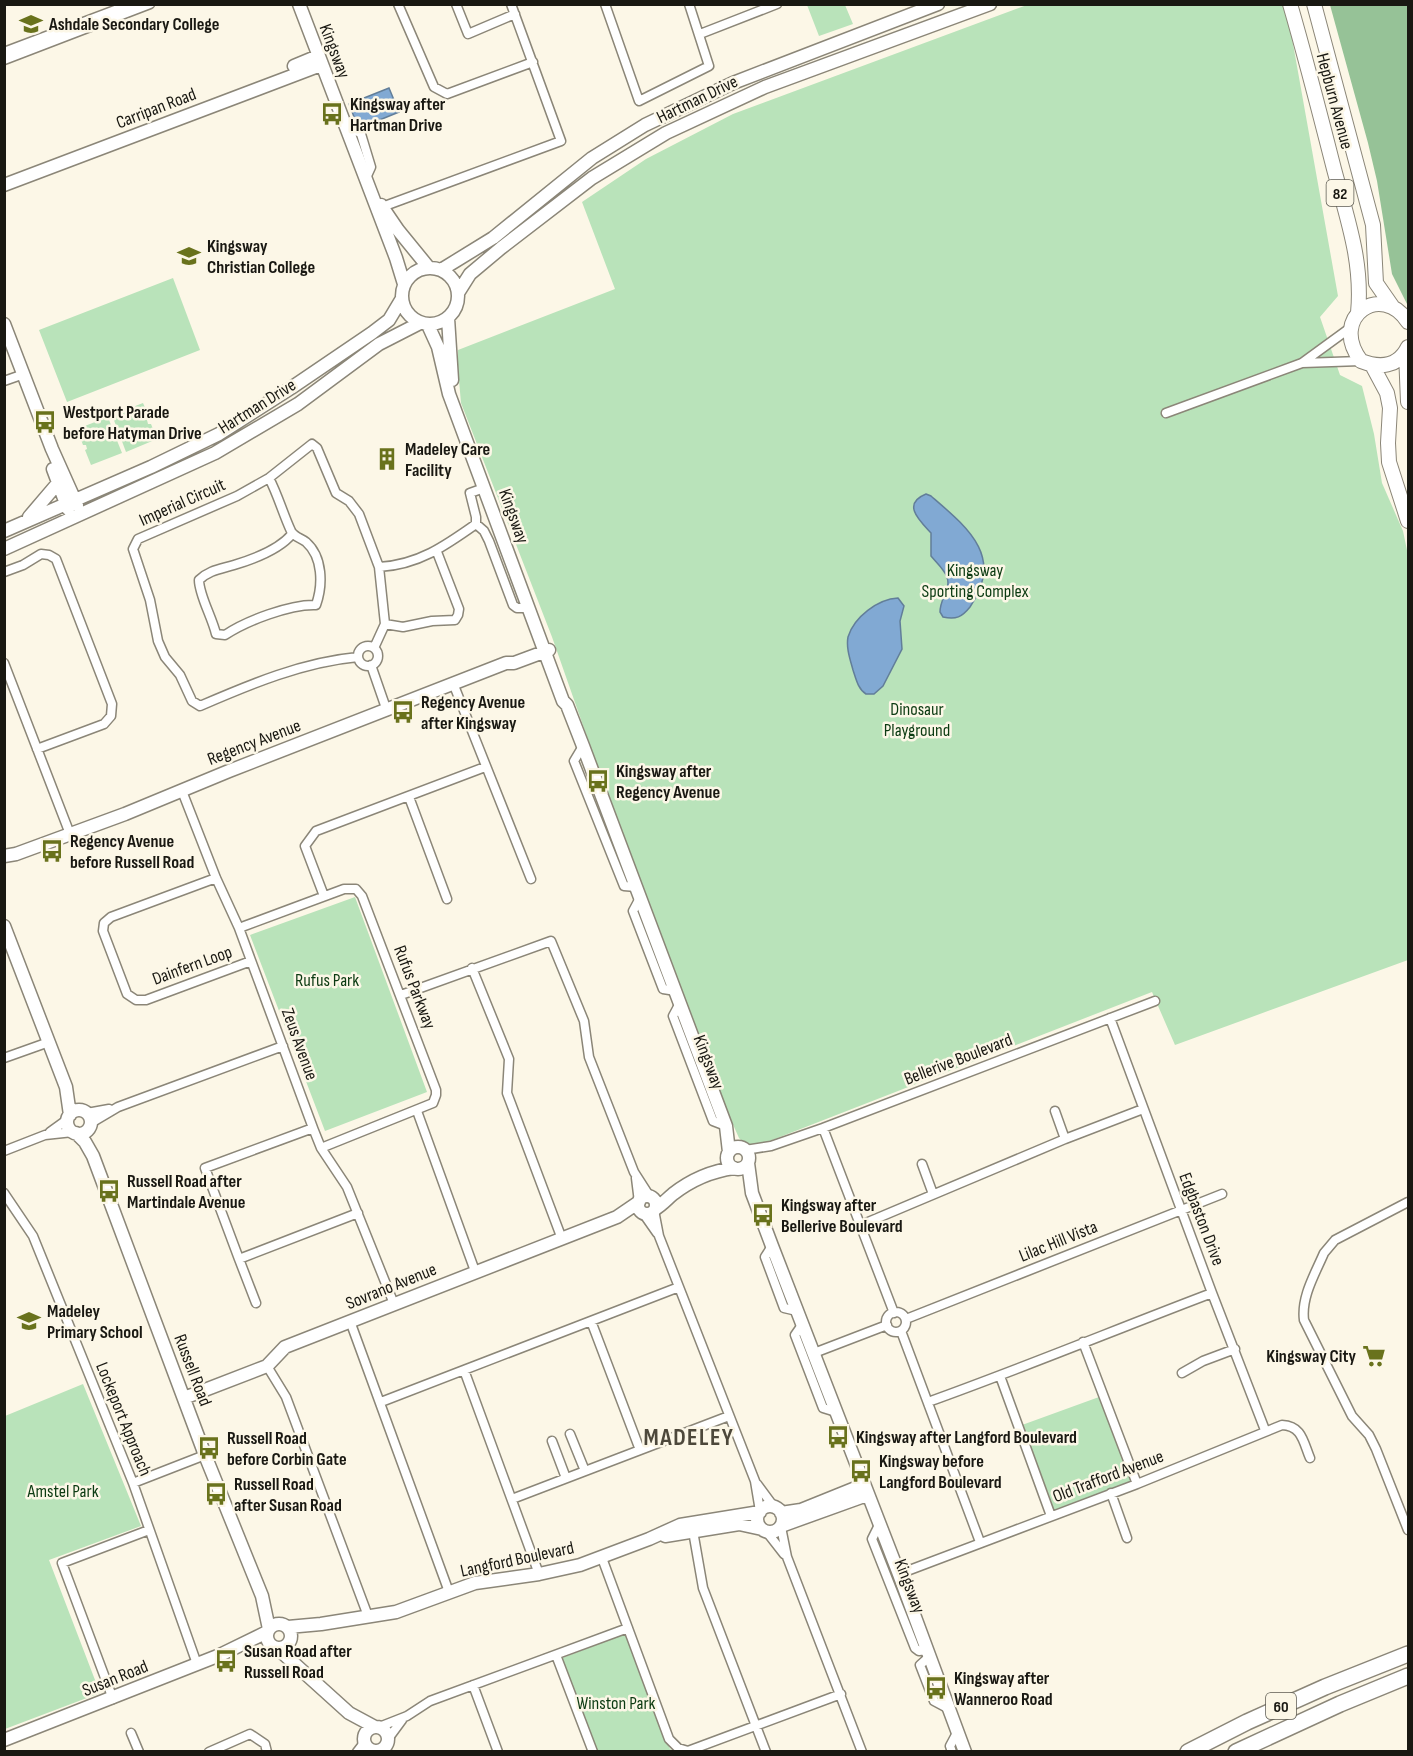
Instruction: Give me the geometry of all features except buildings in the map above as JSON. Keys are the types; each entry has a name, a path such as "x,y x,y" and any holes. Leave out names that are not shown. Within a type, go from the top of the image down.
{"highway":[{"name":"60","path":"1188,1752 1316,1691 1408,1654"},
{"path":"1340,1704 1363,1687 1408,1667"},
{"name":"60","path":"1236,1752 1340,1704 1408,1676"}],"main road":[{"name":"Hepburn Avenue","path":"1290,4 1358,258 1360,297 1358,313"},
{"name":"Hepburn Avenue","path":"1314,4 1373,225 1376,283 1392,306"},
{"path":"1358,313 1376,304 1392,306"},
{"name":"82","path":"1392,306 1403,314 1408,322"},
{"name":"82","path":"1350,328 1358,313"},
{"path":"1350,328 1350,342 1387,393 1390,408 1389,462 1408,521"},
{"path":"1366,363 1383,366 1397,361 1407,350"},
{"path":"1407,350 1408,402"}],"street":[{"path":"4,52 131,4"},
{"path":"4,60 150,4"},
{"name":"Kingsway","path":"298,4 366,178 404,284"},
{"path":"398,4 434,87 447,94 534,62"},
{"path":"456,4 468,34 515,14"},
{"path":"382,207 561,141 511,4"},
{"path":"605,4 639,101 709,66 689,4"},
{"path":"700,34 777,4"},
{"path":"889,22 912,4"},
{"path":"944,4 945,21"},
{"name":"Hartman Drive","path":"458,293 470,274 482,262 591,178 666,133 765,87 990,4"},
{"path":"936,5 945,21"},
{"name":"Hartman Drive","path":"435,269 493,238 592,158 645,125 734,83 936,5"},
{"name":"Carripan Road","path":"4,185 319,60"},
{"name":"Carripan Road","path":"4,178 237,92"},
{"name":"Kingsway","path":"366,178 398,230 435,269"},
{"path":"435,269 453,279 458,293 456,307 448,318 439,323 424,324 409,315 401,300 404,284 416,271 435,269"},
{"name":"Hartman Drive","path":"4,531 151,467 219,434 372,333 389,320 401,300"},
{"name":"Kingsway","path":"448,318 457,415"},
{"path":"4,324 58,483 70,502"},
{"name":"Kingsway","path":"424,324 438,347 449,394 526,602 546,647 563,701 567,705 583,746 727,1127 742,1159 752,1193 965,1752"},
{"name":"Hartman Drive","path":"4,549 225,448 298,404 379,344 424,324"},
{"path":"1166,413 1302,363 1350,328"},
{"path":"4,342 21,375 52,449 76,517"},
{"path":"1302,363 1366,363"},
{"path":"4,381 21,375"},
{"name":"Imperial Circuit","path":"374,648 363,647 358,657 340,658 329,663 296,668 201,706 192,701 180,675 165,657 158,641 150,600 134,549 138,539 237,495 269,478 312,444 317,448 336,493 349,501 358,514 379,567 385,624"},
{"path":"269,478 292,534 308,544 318,563 320,595 316,604 286,610 234,629 225,635 216,634 212,617 199,586 200,580 206,573 275,548 292,534"},
{"path":"26,520 58,483"},
{"path":"484,488 470,493 476,524 484,531 489,541 513,604 517,608 526,602"},
{"path":"379,567 394,566 437,552 476,524"},
{"path":"371,665 377,658 374,648 385,624 403,627 432,621 455,620 458,615 459,609 437,552"},
{"path":"4,572 23,565 41,554 56,559 112,704 111,716 104,724 37,749"},
{"name":"Regency Avenue","path":"4,862 10,855 182,791 387,711 506,663 512,658 546,647"},
{"path":"358,657 361,663 371,665"},
{"path":"4,663 70,834"},
{"path":"371,665 387,711"},
{"path":"453,683 531,879"},
{"path":"324,896 305,846 316,831 485,767"},
{"name":"Zeus Avenue","path":"182,791 216,878 239,928 321,1148 347,1187 394,1304"},
{"path":"409,797 447,899"},
{"name":"Dainfern Loop","path":"216,878 111,917 104,923 103,931 127,994 136,1000 146,1000 251,961"},
{"name":"Rufus Parkway","path":"239,928 324,896 348,888 356,889 360,892 401,995 436,1090 433,1103 321,1148"},
{"path":"4,926 10,956 49,1042 66,1087 88,1119"},
{"path":"401,995 551,941 584,1021 589,1056 729,1416 755,1481 779,1518 786,1557 862,1752"},
{"path":"472,968 509,1059 507,1093 562,1239"},
{"name":"Bellerive Boulevard","path":"742,1159 1155,1001"},
{"name":"Edgbaston Drive","path":"1110,1018 1180,1210 1265,1430"},
{"path":"4,1058 49,1042"},
{"path":"4,1151 45,1135 74,1132 82,1134 88,1119 283,1046"},
{"path":"66,1087 68,1126 74,1132"},
{"path":"861,1225 1065,1139 1143,1109"},
{"path":"45,1135 76,1111 88,1119"},
{"path":"417,1111 475,1271"},
{"path":"1055,1111 1065,1139"},
{"name":"Russell Road","path":"88,1119 93,1156"},
{"name":"Kingsway","path":"727,1127 728,1161 742,1159"},
{"path":"256,1303 205,1168 313,1128"},
{"path":"824,1128 894,1313"},
{"name":"Russell Road","path":"74,1132 85,1142 93,1156 205,1455 262,1596 283,1638 268,1641 262,1596"},
{"name":"Sovrano Avenue","path":"184,1398 267,1366 285,1347 672,1194 698,1178 729,1153"},
{"name":"Sovrano Avenue","path":"698,1178 742,1159"},
{"path":"922,1164 933,1194"},
{"name":"Lockeport Approach","path":"4,1193 33,1236 133,1483 197,1664"},
{"name":"Lilac Hill Vista","path":"906,1319 1222,1194"},
{"path":"1408,1202 1335,1240 1329,1246 1304,1302 1303,1311 1304,1320 1352,1416 1369,1436 1376,1449 1408,1530"},
{"path":"239,1259 358,1214"},
{"path":"381,1402 679,1287"},
{"path":"928,1402 1212,1293"},
{"path":"894,1313 901,1313 906,1319 901,1331 891,1330 887,1325 887,1318 894,1313"},
{"path":"350,1321 449,1592"},
{"path":"591,1321 640,1450"},
{"name":"Kingsway","path":"802,1324 795,1335 822,1408 836,1412"},
{"path":"814,1353 887,1325"},
{"path":"901,1331 980,1542"},
{"path":"1083,1342 1137,1484"},
{"path":"1182,1373 1203,1361 1235,1349"},
{"path":"267,1366 286,1397 368,1617"},
{"path":"464,1370 539,1574"},
{"path":"1000,1376 1051,1516"},
{"path":"512,1499 729,1416"},
{"name":"Old Trafford Avenue","path":"899,1574 1137,1484 1282,1425 1291,1426 1300,1431 1310,1458"},
{"path":"570,1434 585,1471"},
{"path":"552,1442 566,1479"},
{"path":"133,1483 205,1455"},
{"path":"755,1481 760,1512 758,1521 786,1557"},
{"path":"779,1518 865,1490"},
{"path":"1111,1493 1128,1538"},
{"path":"760,1512 766,1507 779,1518"},
{"name":"Langford Boulevard","path":"268,1631 276,1624 283,1638 321,1624 396,1612 475,1583 539,1574 602,1558 680,1525 760,1512"},
{"path":"764,1530 774,1532 779,1518"},
{"name":"Langford Boulevard","path":"649,1539 739,1524 764,1530"},
{"name":"Kingsway","path":"879,1525 872,1539 915,1648 929,1653"},
{"path":"112,1699 62,1563 148,1530"},
{"path":"693,1531 702,1587 766,1752"},
{"path":"602,1558 669,1739 678,1748 688,1751 841,1694"},
{"path":"361,1744 367,1730 406,1716 430,1701 628,1628"},
{"name":"Susan Road","path":"4,1740 197,1664 238,1647 268,1631"},
{"path":"283,1638 303,1671 349,1713 385,1732 385,1747"},
{"name":"Susan Road","path":"238,1647 283,1638"},
{"path":"556,1655 593,1752"},
{"path":"473,1684 498,1752"},
{"path":"349,1713 361,1744 369,1750 385,1747 406,1716"},
{"path":"952,1752 951,1746 958,1731"},
{"path":"131,1733 139,1752"},
{"path":"209,1752 250,1734 264,1744 267,1752"}],"green space":[{"path":"807,5 845,5 853,24 819,36"},
{"name":"Kingsway Sporting Complex","path":"1027,5 1283,5 1290,27 1338,296 1320,317 1340,375 1362,386 1374,434 1382,483 1403,531 1408,555 1408,960 1175,1045 1152,992 749,1149 739,1138 731,1120 612,808 552,637 461,403 458,350 615,289 582,202 646,159 733,114"},
{"path":"1330,5 1408,5 1408,306 1392,274 1377,181"},
{"path":"173,278 200,350 67,402 39,330"},
{"path":"143,403 150,419 147,420 148,424 151,424 157,439 126,452 120,436 123,435 121,430 118,431 112,415"},
{"path":"108,417 114,433 111,434 113,438 116,438 122,453 91,465 85,450 86,445 83,445 77,429"},
{"name":"Rufus Park","path":"355,897 427,1092 325,1131 250,935"},
{"name":"Amstel Park","path":"83,1384 141,1526 49,1560 100,1693 5,1729 5,1416"},
{"path":"1099,1397 1132,1481 1053,1511 1022,1425"},
{"name":"Winston Park","path":"625,1634 670,1749 674,1751 597,1751 562,1658"}],"water":[{"path":"389,88 399,112 365,126 356,122 349,104"},
{"path":"926,494 945,508 969,532 983,558 984,573 980,589 970,607 955,618 943,617 940,612 947,588 947,578 931,556 931,533 915,513 915,503"},
{"path":"898,598 904,606 900,621 902,649 883,686 874,694 866,694 859,687 853,670 848,637 861,616 868,610 890,599"}],"place":[{"name":"Ashdale Secondary College","path":"31,24"},
{"name":"Kingsway after Hartman Drive","path":"332,114"},
{"name":"Kingsway Christian College","path":"189,256"},
{"name":"Westport Parade before Hatyman Drive","path":"45,422"},
{"name":"Madeley Care Facility","path":"387,459"},
{"name":"Regency Avenue after Kingsway","path":"403,712"},
{"name":"Kingsway after Regency Avenue","path":"598,781"},
{"name":"Regency Avenue before Russell Road","path":"52,851"},
{"name":"Russell Road after Martindale Avenue","path":"109,1191"},
{"name":"Kingsway after Bellerive Boulevard","path":"763,1215"},
{"name":"Madeley Primary School","path":"29,1321"},
{"name":"Kingsway City","path":"1374,1356"},
{"name":"Kingsway after Langford Boulevard","path":"838,1437"},
{"name":"Russell Road before Corbin Gate","path":"209,1448"},
{"name":"Kingsway before Langford Boulevard","path":"861,1471"},
{"name":"Russell Road after Susan Road","path":"216,1494"},
{"name":"Susan Road after Russell Road","path":"226,1661"},
{"name":"Kingsway after Wanneroo Road","path":"936,1688"}],"district":[{"name":"MADELEY","path":"689,1437"}],"park label":[{"name":"Dinosaur Playground","path":"917,719"}]}
